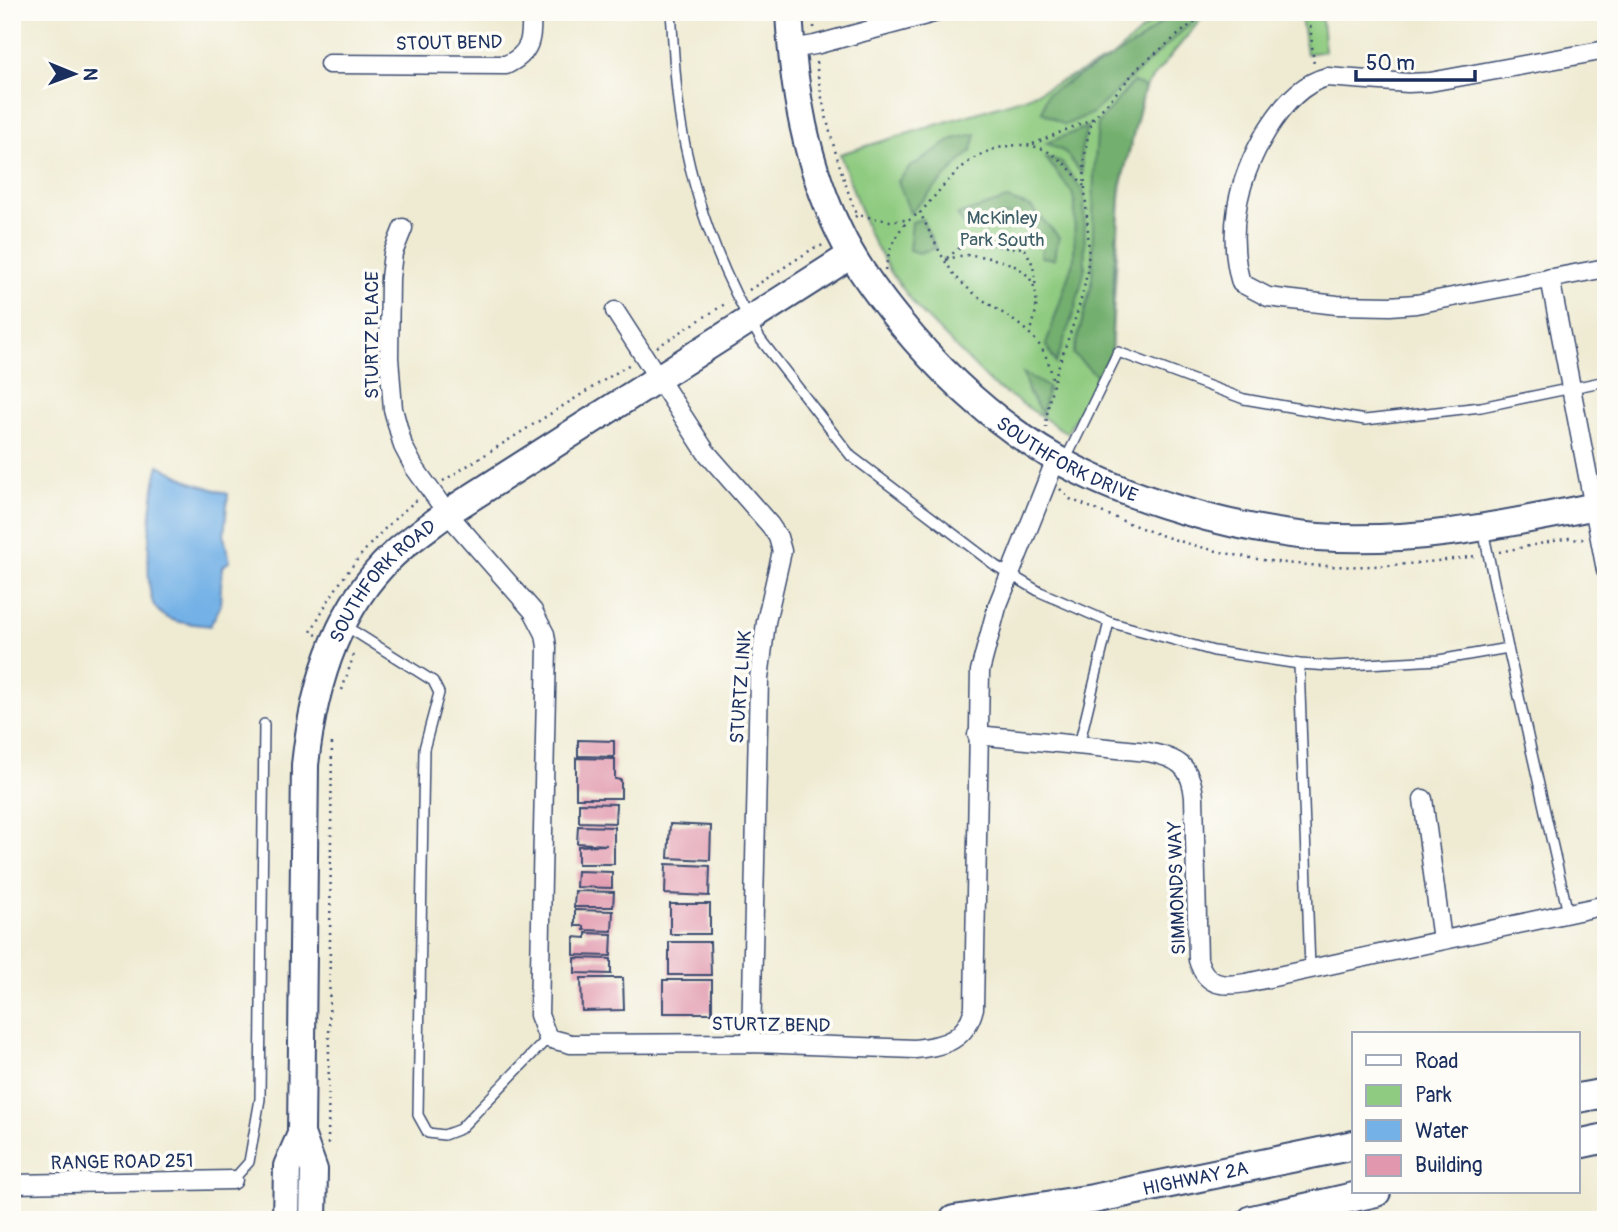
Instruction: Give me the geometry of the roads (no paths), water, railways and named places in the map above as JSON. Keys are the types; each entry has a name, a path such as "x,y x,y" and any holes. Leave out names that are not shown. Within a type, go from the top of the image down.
{"main road":[{"path":"1580,1098 1606,1093"},
{"path":"1580,1144 1606,1138"},
{"name":"HIGHWAY 2A","path":"954,1220 1093,1199 1352,1145"},
{"path":"1252,1220 1367,1194"}],"street":[{"name":"STOUT BEND","path":"328,64 506,65 524,53 529,44 531,12"},
{"name":"SOUTHFORK DRIVE","path":"789,12 799,111 810,157 831,214 851,255 914,340 947,375 1011,429 1065,455 1108,483 1187,512 1228,523 1317,537 1364,538 1445,534 1600,506"},
{"path":"791,49 815,45 931,13"},
{"path":"1606,50 1430,82 1327,78 1315,80 1289,101 1273,122 1244,177 1235,231 1237,271 1241,283 1268,297 1364,307 1416,304 1606,268"},
{"name":"STURTZ PLACE","path":"403,228 393,253 390,278 389,358 393,409 403,446 414,467 447,513"},
{"name":"SOUTHFORK ROAD","path":"313,1220 314,1170 301,1134 305,765 315,700 322,675 344,624 364,589 392,555 447,513 851,255"},
{"path":"1549,278 1600,506 1606,570"},
{"name":"STURTZ LINK","path":"615,311 706,452 770,525 778,537 782,551 766,622 759,679 751,1043"},
{"name":"STURTZ BEND","path":"548,1038 571,1044 751,1043 915,1049 933,1047 960,1035 970,1023 974,1008 978,689 982,660 989,630 1010,574 1065,455"},
{"path":"447,513 533,611 545,634 547,647 538,1014 548,1038"},
{"name":"SIMMONDS WAY","path":"977,735 1160,754 1181,764 1189,773 1194,797 1198,960 1209,979 1230,985 1606,905"},
{"path":"1423,799 1442,940"},
{"name":"SOUTHFORK ROAD","path":"286,1220 287,1166 301,1134"},
{"name":"RANGE ROAD 251","path":"12,1184 233,1180"}],"lane":[{"path":"671,12 680,118 695,187 710,236 748,320 761,341 851,456 1010,574 1040,592 1109,622 1214,651 1299,664 1330,666 1439,660 1508,648"},
{"path":"1065,455 1118,352 1244,399 1365,420 1481,407 1606,382"},
{"path":"1483,528 1568,913"},
{"path":"1079,745 1109,622"},
{"path":"344,624 433,681 439,693 424,749 418,1115 428,1133 444,1135 460,1129 548,1038"},
{"path":"1299,664 1310,969"},
{"path":"233,1180 249,1162 260,1099 264,724"}],"water":[{"path":"159,465 191,482 228,494 224,537 230,561 222,567 220,607 210,626 166,617 155,607 151,596 149,538"}],"railway":[{"path":"1598,1220 1606,1218"}],"park label":[{"name":"McKinley Park South","path":"1002,228"}]}
